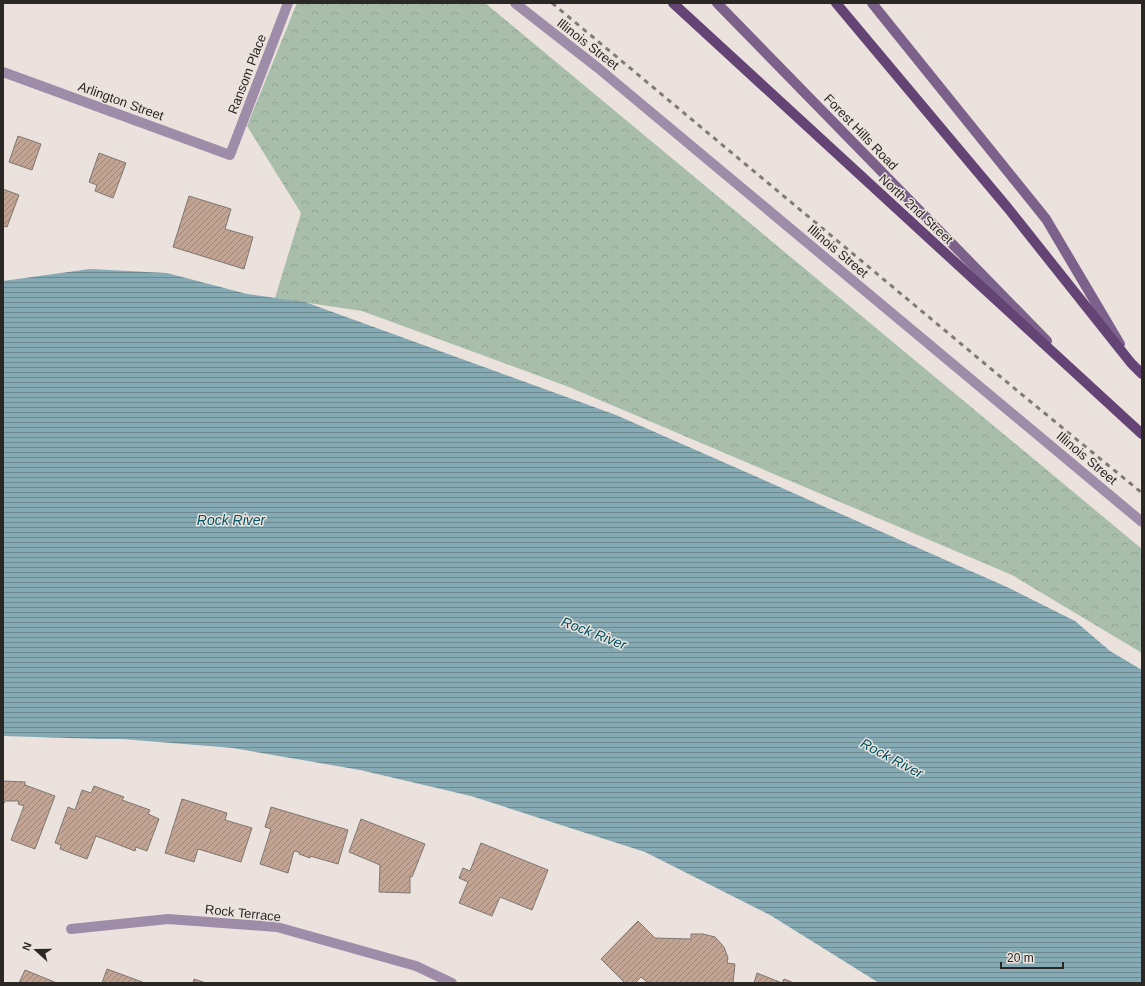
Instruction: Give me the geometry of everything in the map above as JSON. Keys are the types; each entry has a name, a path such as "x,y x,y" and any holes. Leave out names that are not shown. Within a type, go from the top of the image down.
{"main road":[{"name":"North 2nd Street","path":"673,3 1142,434"},
{"path":"836,3 1007,207 1131,363 1142,374"}],"street":[{"name":"Ransom Place","path":"230,155 288,3"},
{"name":"Illinois Street","path":"515,3 598,68 1142,522"},
{"name":"Forest Hills Road","path":"717,3 1103,398"},
{"path":"872,3 1046,219 1131,363"},
{"name":"Arlington Street","path":"3,72 230,155"},
{"name":"Rock Terrace","path":"71,929 168,919 276,928 416,966 452,983"}],"green space":[{"path":"297,3 485,3 1142,549 1142,653 1012,575 569,387 362,311 275,298 301,213 247,126"}],"water":[{"name":"Rock River","path":"90,269 167,273 247,294 305,302 616,415 1007,587 1075,621 1110,651 1142,670 1142,983 879,983 770,915 645,852 471,796 360,770 233,748 122,739 3,736 3,281"}],"building":[{"path":"18,136 41,144 32,170 9,162"},
{"path":"99,153 126,163 113,198 95,191 97,185 89,182"},
{"path":"3,189 19,195 7,227 3,226"},
{"path":"189,196 231,209 225,229 253,237 244,269 173,247"},
{"path":"3,781 25,782 25,785 55,796 35,849 11,840 24,806 18,804 19,801 5,801 3,805"},
{"path":"94,786 124,797 122,800 150,810 148,814 159,819 147,851 136,847 135,851 96,836 87,859 60,849 61,845 55,843 68,807 75,810 82,790 91,793"},
{"path":"182,799 227,813 225,820 252,828 241,862 198,849 194,862 165,853"},
{"path":"271,807 348,830 338,864 310,856 310,858 294,851 288,873 260,864 271,829 265,827"},
{"path":"361,819 425,844 412,877 410,876 410,893 379,892 380,865 349,852"},
{"path":"481,843 548,870 532,910 500,897 492,916 459,903 468,882 459,878 463,868 470,871"},
{"path":"638,921 655,938 691,939 691,934 703,934 715,937 724,947 728,958 727,963 735,964 733,983 660,983 647,982 641,977 635,983 625,983 601,959"},
{"path":"107,969 145,983 102,983"},
{"path":"25,970 57,983 19,983"},
{"path":"757,973 782,983 754,983"},
{"path":"194,979 206,983 193,983"},
{"path":"784,979 794,983 782,983"}],"railway":[{"path":"552,3 1142,493"}]}
